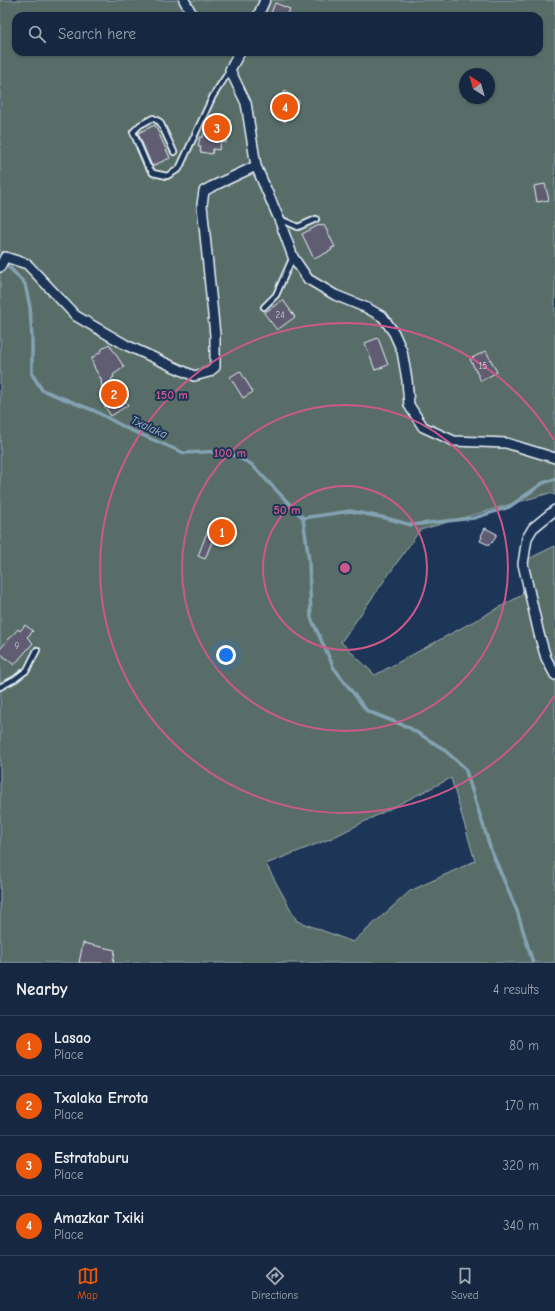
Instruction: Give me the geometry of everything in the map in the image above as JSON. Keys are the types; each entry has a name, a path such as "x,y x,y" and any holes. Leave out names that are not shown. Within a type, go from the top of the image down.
{"street":[{"path":"184,0 191,12"},
{"path":"260,12 265,0"},
{"path":"238,56 230,70 246,103 256,166 279,219 293,257 308,279 335,295 368,308 383,317 394,333 402,351 407,380 408,405 423,427 454,441 506,443 555,458"},
{"path":"2,260 27,264 76,316 126,345 194,376 209,372 215,367 215,335 202,204 204,192 211,187 256,166"},
{"path":"555,510 533,528 526,538 523,564 539,634 546,658 555,675"}],"lane":[{"path":"174,152 160,122 153,118 140,125 133,132 147,165 153,173 167,176 179,169 213,96 230,70"},
{"path":"279,219 298,227 316,219"},
{"path":"264,307 276,295 293,257"},
{"path":"0,687 15,679 27,670 37,650"}],"green space":[{"path":"0,0 555,0 555,495 550,493 420,530 341,642 375,675 522,595 528,559 555,546 555,963 0,963","holes":["451,778 475,861 410,891 353,942 297,921 266,864 332,838"]}],"building":[{"path":"275,3 290,9 289,12 272,12"},
{"path":"285,91 299,101 285,122 270,112"},
{"path":"208,115 230,120 226,143 221,142 219,150 213,149 212,154 200,152 201,147 198,147 200,137 203,137"},
{"path":"155,125 170,158 152,166 138,133"},
{"path":"545,184 549,200 537,202 534,186"},
{"path":"319,225 324,225 335,247 314,259 302,234"},
{"path":"283,300 295,317 277,330 264,313"},
{"path":"378,338 388,365 375,370 365,343"},
{"path":"109,344 124,367 113,375 114,377 111,379 128,405 111,416 104,405 110,401 102,387 101,379 92,361 92,358"},
{"path":"486,351 497,372 481,381 470,359"},
{"path":"240,371 253,392 243,398 230,377"},
{"path":"211,522 237,532 233,541 215,534 205,559 198,556"},
{"path":"485,528 497,534 492,543 491,542 489,545 480,541"},
{"path":"25,625 33,631 27,637 33,643 14,665 0,653 0,649 18,629 20,631"},
{"path":"83,943 115,950 113,963 79,963"}],"waterway":[{"name":"Txalaka","path":"3,264 11,269 25,284 30,307 32,374 42,390 95,411 128,429 184,453 225,451 251,464 303,518 309,561 311,618 334,668 367,711 408,727 442,748 465,768 491,850 517,911 533,963"},
{"path":"303,518 350,511 386,518 411,525 474,518 509,507 543,483 555,479"}],"place":[{"name":"Amazkar Txiki","path":"285,107"},
{"name":"Estrataburu","path":"217,128"},
{"name":"Txalaka Errota","path":"114,394"},
{"name":"Lasao","path":"222,532"}]}
